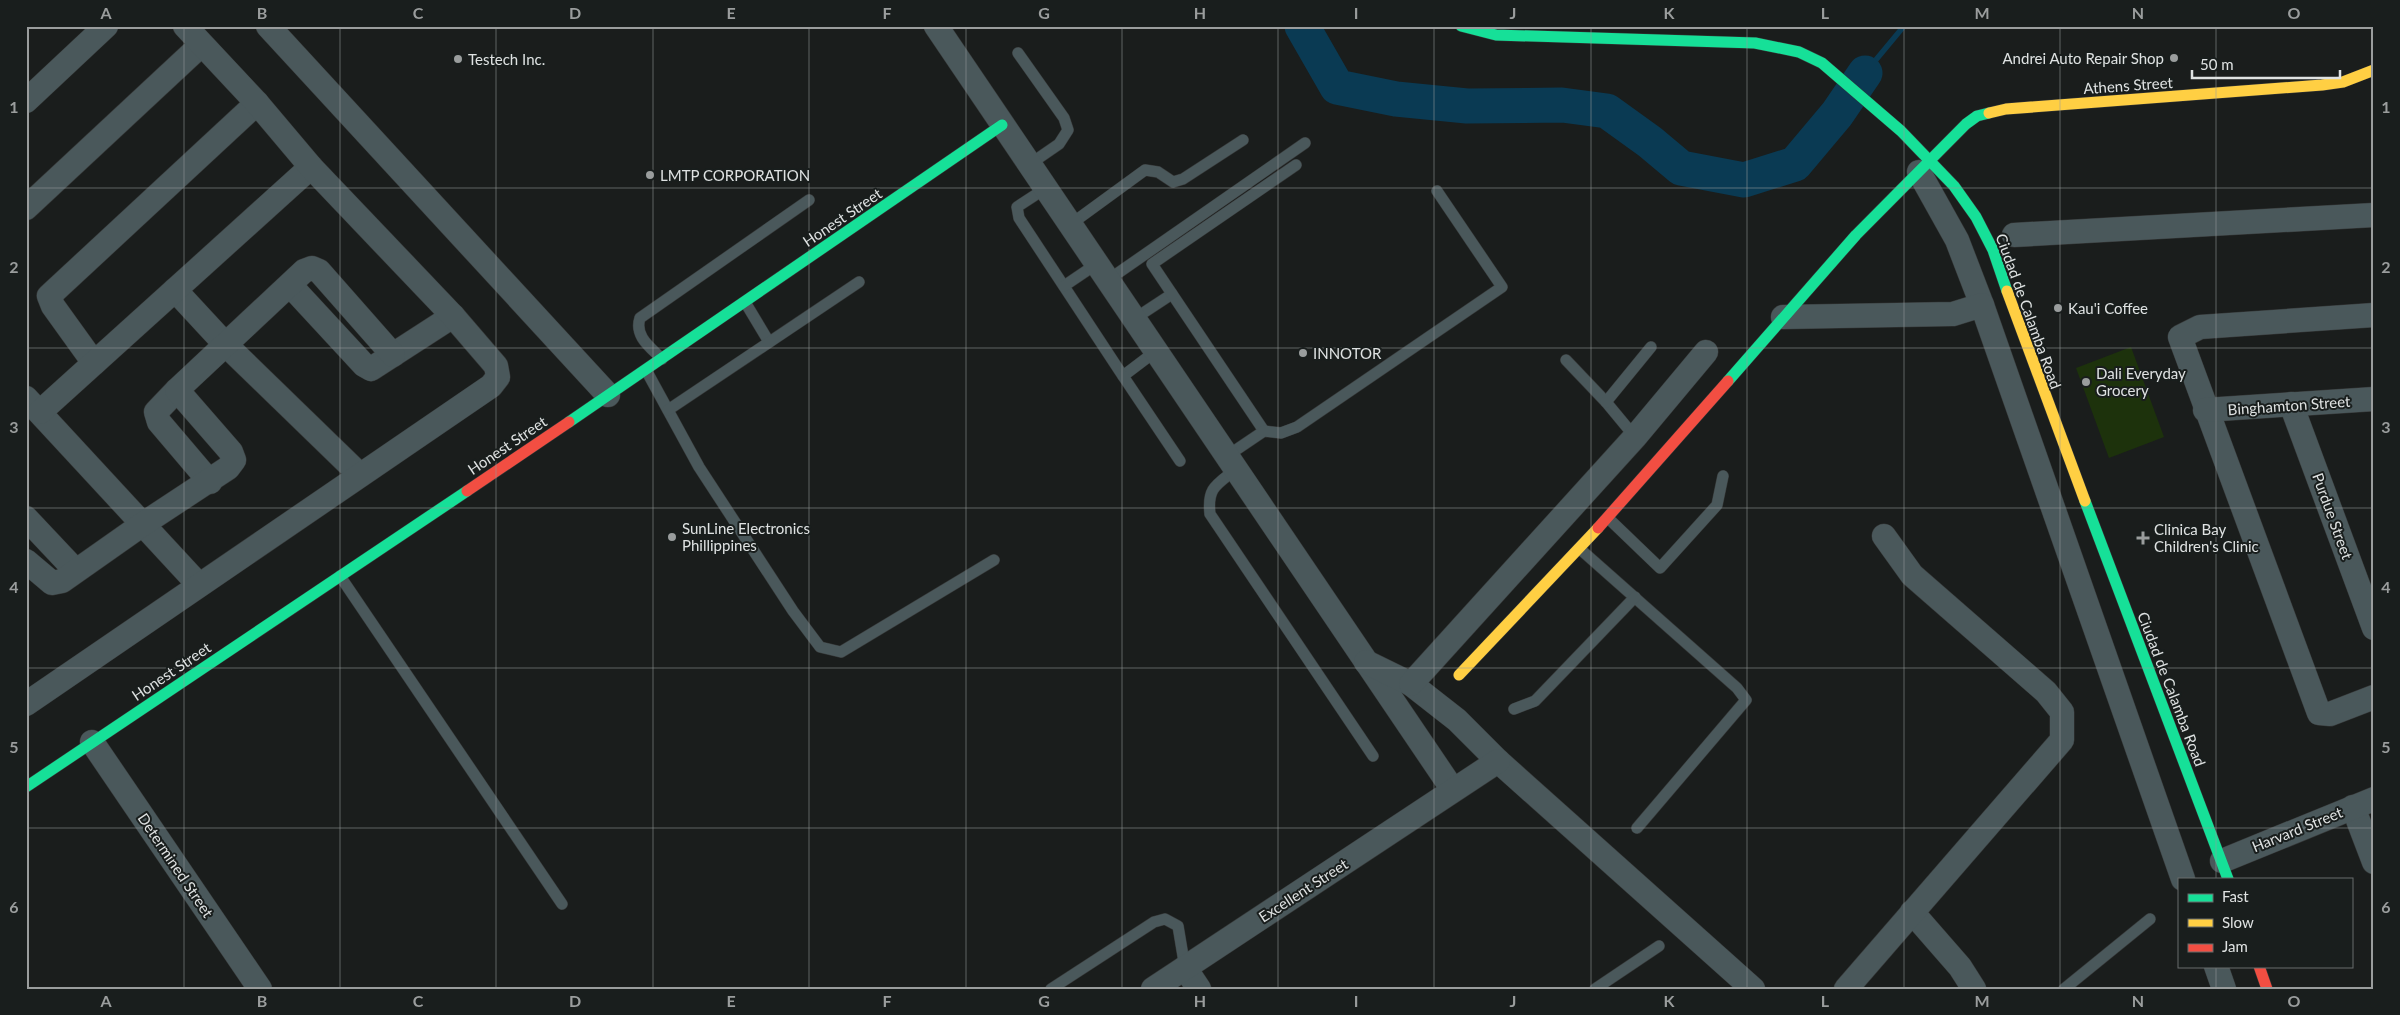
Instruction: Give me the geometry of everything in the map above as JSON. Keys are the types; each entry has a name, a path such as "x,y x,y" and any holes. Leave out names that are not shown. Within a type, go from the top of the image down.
{"street":[{"path":"26,102 106,26"},
{"path":"30,695 199,586 491,386 498,377 496,366 453,316 311,167 257,103 185,26"},
{"path":"268,26 608,396"},
{"path":"936,26 1453,790"},
{"name":"Ciudad de Calamba Road","path":"1461,26 1496,35 1549,31 1755,43 1799,52 1822,63 1901,131 1925,166 1954,186 1976,217 1993,250 2038,379 2225,870"},
{"path":"26,208 201,45"},
{"name":"Athens Street","path":"1460,675 1608,518 1856,235 1966,124 1977,116 1993,111 2343,82 2374,70"},
{"path":"94,363 53,306 49,296 257,103"},
{"name":"Honest Street","path":"26,786 608,396 1002,125"},
{"path":"1925,166 1958,240 1982,305 2184,878"},
{"path":"199,586 33,405 94,363 311,167"},
{"path":"2014,235 2374,215"},
{"path":"210,482 159,422 156,412 304,271 312,268 319,271 393,355 453,316"},
{"path":"175,290 226,344 360,475"},
{"path":"1783,317 1953,314 1982,305"},
{"path":"2374,315 2200,327 2180,337 2205,410 2319,713 2330,714 2374,696"},
{"path":"1411,684 1635,437 1706,352"},
{"path":"26,561 52,583 62,581 75,570 210,482 228,468 234,460 231,452 177,390"},
{"name":"Binghamton Street","path":"2205,410 2374,399"},
{"name":"Purdue Street","path":"2291,404 2374,628"},
{"path":"26,518 75,570"},
{"path":"1846,989 2062,740 2062,712 2046,692 1912,575 1884,536"},
{"path":"1364,661 1411,684 1457,720 1498,761 1753,989"},
{"name":"Determined Street","path":"92,742 260,989"},
{"name":"Excellent Street","path":"1153,989 1498,761"},
{"path":"2363,803 2374,862"},
{"name":"Harvard Street","path":"2225,870 2363,803"},
{"path":"1912,912 1960,967 1974,989"},
{"path":"1185,968 1199,989"},
{"path":"2217,968 2224,989"},
{"path":"2260,968 2267,989"}],"lane":[{"path":"1018,53 1064,118 1068,130 1059,144 1030,164"},
{"path":"1070,224 1145,170 1158,172 1173,182 1183,179 1243,140"},
{"path":"1064,286 1103,272 1305,143"},
{"path":"1296,166 1152,264 1264,432 1281,434 1297,428 1502,287 1437,191"},
{"path":"1046,188 1017,207 1017,212 1180,461"},
{"path":"662,359 641,338 637,326 640,318 809,200"},
{"path":"668,410 860,282"},
{"path":"1134,319 1172,294"},
{"path":"744,301 769,342"},
{"path":"1606,402 1651,348"},
{"path":"1123,376 1156,351"},
{"path":"1566,360 1606,402 1635,437"},
{"path":"646,370 699,468 793,611 820,647 841,652 994,560"},
{"path":"1264,432 1231,463 1213,488 1208,500 1210,514 1373,756"},
{"path":"1608,518 1660,568 1717,505 1723,476"},
{"path":"1580,549 1737,688 1746,700 1637,828"},
{"path":"340,576 562,904"},
{"path":"1514,710 1535,701 1635,597"},
{"path":"1050,989 1154,922 1165,919 1178,926 1185,968"},
{"path":"2064,989 2150,919"},
{"path":"1595,989 1659,946"}],"green space":[{"path":"2131,347 2164,437 2109,458 2076,368"}],"waterway":[{"path":"1302,26 1337,87 1396,99 1467,106 1562,105 1607,111 1650,142 1681,168 1744,180 1795,164 1837,114 1865,73"},
{"path":"1865,73 1904,26"}],"traffic: fast":[{"path":"1461,26 1496,35 1755,43 1799,52 1822,63 1901,131 1954,186 1976,217 1993,250 2007,291"},
{"path":"1728,381 1856,235 1966,124 1977,116 1989,113"},
{"path":"569,422 1002,125"},
{"path":"26,787 467,491"},
{"path":"2085,501 2228,878"}],"traffic: slow":[{"path":"1989,113 2006,109 2322,85 2343,82 2374,70"},
{"path":"2007,291 2085,501"},
{"path":"1459,675 1598,528"}],"traffic: jam":[{"path":"1598,528 1728,381"},
{"path":"467,491 569,422"},
{"path":"2260,968 2267,989"}],"place":[{"name":"Andrei Auto Repair Shop","path":"2174,58"},
{"name":"Testech Inc.","path":"458,59"},
{"name":"LMTP CORPORATION","path":"650,175"},
{"name":"Kau'i Coffee","path":"2058,308"},
{"name":"INNOTOR","path":"1303,353"},
{"name":"Dali Everyday Grocery","path":"2086,382"},
{"name":"SunLine Electronics Phillippines","path":"672,537"},
{"name":"Clinica Bay Children's Clinic","path":"2143,538"}]}
